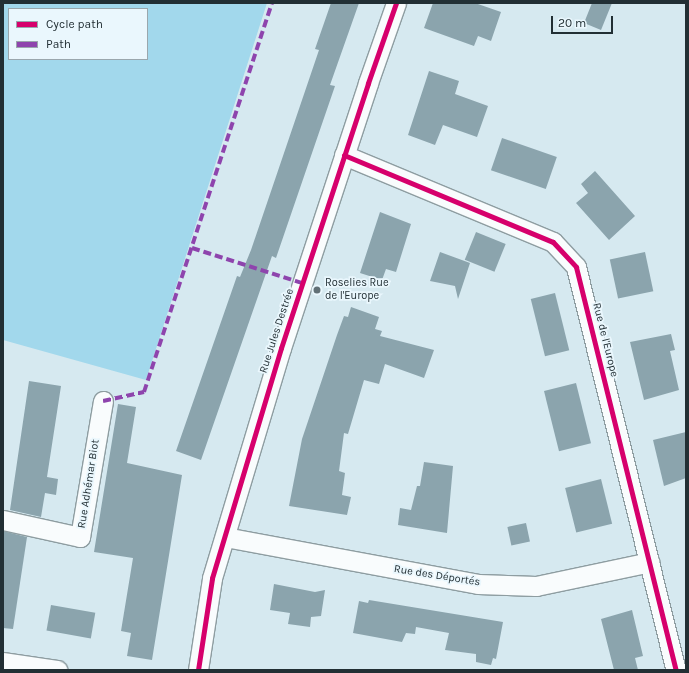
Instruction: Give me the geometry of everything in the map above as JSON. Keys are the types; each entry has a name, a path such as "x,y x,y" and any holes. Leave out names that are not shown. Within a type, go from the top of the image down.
{"street":[{"name":"Rue Jules Destrée","path":"198,670 212,578 281,348 344,155 396,3"},
{"name":"Rue de l'Europe","path":"344,155 553,242 576,267 676,670"},
{"name":"Rue Adhémar Biot","path":"3,520 80,537 103,400"},
{"name":"Rue des Déportés","path":"225,537 478,584 536,586 650,562"},
{"path":"3,662 56,670"}],"shaded area":[{"path":"3,3 267,3 146,380 3,340"}],"building":[{"path":"331,3 359,3 330,85 335,86 276,258 272,256 201,460 176,451 237,276 240,277 251,250 319,50 315,49"},
{"path":"433,3 475,3 501,12 491,41 478,36 474,46 424,28"},
{"path":"592,3 612,3 601,30 584,23"},
{"path":"429,71 459,81 455,94 488,106 477,137 443,125 435,145 408,135"},
{"path":"502,138 557,157 546,189 491,170"},
{"path":"595,171 635,216 609,240 576,203 588,193 581,184"},
{"path":"380,212 411,224 396,272 386,269 382,280 360,273"},
{"path":"476,232 506,244 494,272 465,260"},
{"path":"440,252 470,263 458,299 455,286 430,281"},
{"path":"645,252 653,291 618,299 610,259"},
{"path":"555,293 569,350 545,356 531,299"},
{"path":"351,307 379,317 375,329 382,331 380,336 434,350 424,378 385,364 379,384 364,380 348,434 344,433 339,471 345,473 342,495 351,497 347,515 289,506 302,439 344,316 348,317"},
{"path":"671,334 675,350 670,351 679,390 644,400 630,342"},
{"path":"29,381 61,386 47,477 58,479 56,495 45,493 41,517 10,510"},
{"path":"576,383 591,443 559,451 544,391"},
{"path":"118,404 136,407 127,463 182,475 152,660 127,656 131,633 121,631 133,558 94,552"},
{"path":"686,432 686,478 664,486 653,440"},
{"path":"424,462 453,466 447,533 398,525 400,508 411,510 417,486 420,486"},
{"path":"601,479 612,524 576,533 565,488"},
{"path":"526,523 530,542 511,546 507,527"},
{"path":"3,531 27,537 13,629 3,628"},
{"path":"274,584 315,592 325,590 321,616 311,617 310,627 288,624 290,613 270,610"},
{"path":"369,600 503,622 496,659 493,658 491,665 476,662 476,654 445,650 449,633 416,627 415,634 406,633 402,642 353,633 359,601 368,603"},
{"path":"51,605 95,613 91,638 46,631"},
{"path":"632,610 643,656 635,658 638,670 614,670 601,619"}],"marked path":[{"path":"103,401 144,392 272,3"},
{"path":"192,248 302,283"}],"cycle path":[{"path":"198,670 212,578 281,348 368,83 396,3"},
{"path":"344,155 553,242 576,267 676,670"}],"place":[{"name":"Roselies Rue de l'Europe","path":"317,290"}]}
